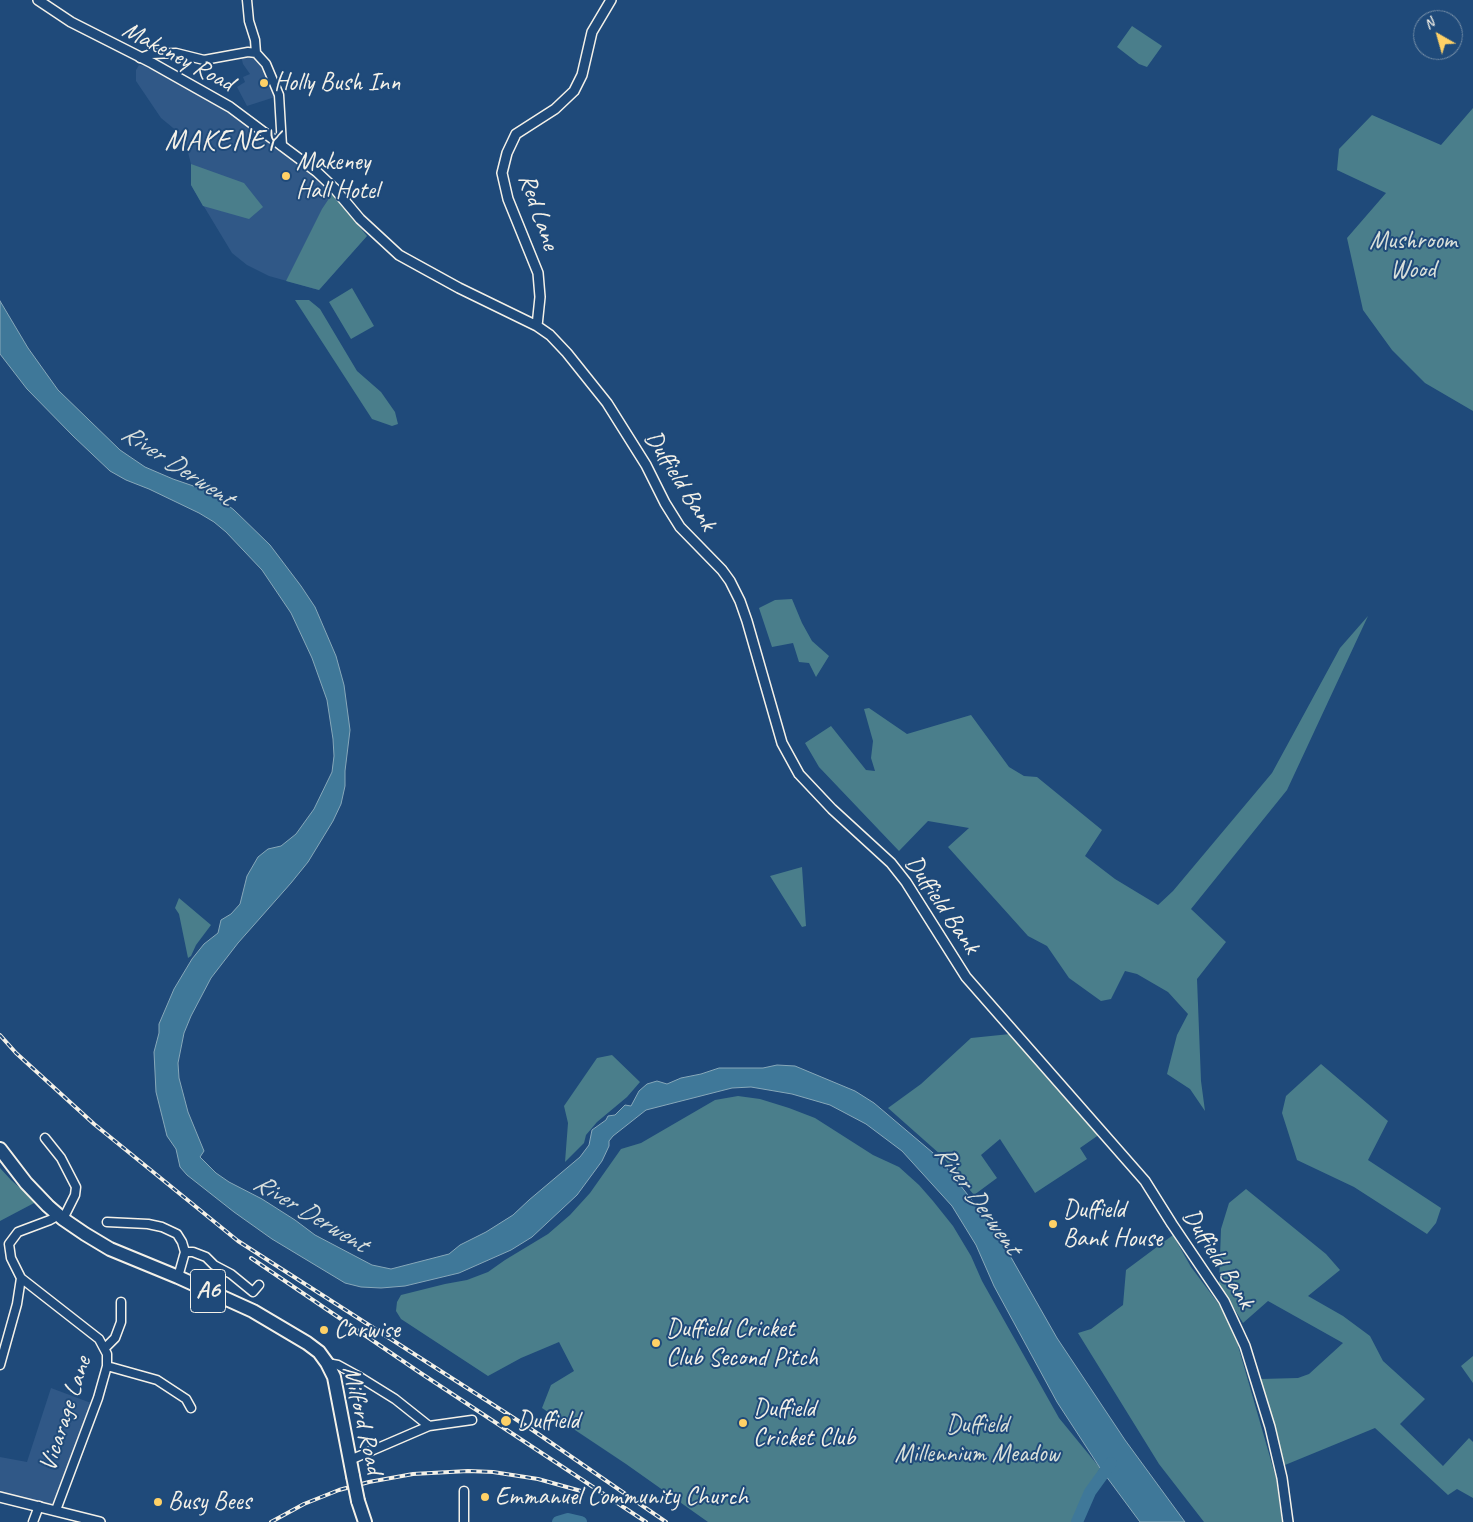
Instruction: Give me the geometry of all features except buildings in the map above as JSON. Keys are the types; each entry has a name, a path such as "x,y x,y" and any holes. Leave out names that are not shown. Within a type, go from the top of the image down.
{"highway":[{"name":"Milford Road","path":"0,1149 26,1183 61,1217 110,1248 178,1277 269,1320 313,1347 327,1363 335,1382 358,1501 365,1522"}],"street":[{"name":"Makeney Road","path":"38,0 71,22 230,107 328,181 360,219 398,255 536,326"},
{"path":"248,0 249,21 255,40 256,53 266,64 279,95 282,146"},
{"name":"Red Lane","path":"536,326 540,296 538,272 508,199 502,173 516,134 555,110 574,91 582,74 592,32 611,0"},
{"path":"140,58 151,54 176,53 204,60 248,52 256,53"},
{"name":"Duffield Bank","path":"536,326 550,335 567,353 607,403 646,465 665,503 680,527 698,548 722,570 730,581 747,621 782,743 800,774 832,808 891,863 906,882 966,977 1145,1181 1224,1301 1245,1346 1270,1427 1282,1478 1288,1522"},
{"path":"0,1365 17,1304 21,1278 9,1253 9,1244 12,1238 24,1229 61,1217 75,1195 76,1187 61,1158 45,1138"},
{"path":"107,1222 148,1224 170,1230 180,1237 185,1252 178,1277"},
{"path":"185,1252 193,1252 206,1257 214,1265 231,1274 253,1292 259,1285"},
{"name":"Vicarage Lane","path":"21,1278 99,1339 107,1354 107,1366 90,1420 56,1510"},
{"path":"105,1348 115,1338 121,1322 121,1302"},
{"path":"327,1363 345,1368 395,1399 429,1426"},
{"path":"107,1366 157,1380 189,1399 191,1408"},
{"path":"350,1460 429,1426 472,1420"},
{"path":"464,1491 464,1522"},
{"path":"0,1497 56,1510 79,1520 100,1522"},
{"path":"33,1522 39,1506"}],"shaded area":[{"path":"252,55 261,61 275,97 247,106 237,87 245,82 243,77 250,74 243,64 241,56"},
{"path":"139,65 162,73 247,123 322,182 367,236 319,290 269,276 247,265 232,253 191,185 191,164 184,137 161,118 136,81 136,70"},
{"path":"0,301 28,348 58,390 120,450 145,467 205,490 220,499 270,545 315,607 336,656 344,685 350,730 345,786 341,804 308,862 238,943 211,978 184,1033 178,1063 179,1078 188,1112 204,1151 200,1157 216,1173 229,1182 262,1199 315,1235 372,1265 391,1269 449,1254 460,1245 513,1215 580,1157 589,1145 592,1130 606,1120 608,1116 615,1115 625,1105 631,1106 639,1091 647,1084 657,1081 667,1084 681,1078 719,1068 795,1066 855,1091 874,1103 939,1158 996,1231 1057,1338 1125,1440 1185,1522 1140,1522 1100,1468 1057,1402 994,1286 976,1245 952,1206 902,1151 866,1124 830,1105 792,1094 751,1087 732,1088 646,1110 613,1136 609,1141 609,1146 602,1161 577,1195 532,1237 511,1250 459,1273 405,1286 361,1287 345,1283 272,1239 187,1175 180,1167 176,1149 167,1136 156,1092 154,1052 159,1033 159,1024 174,989 192,959 204,944 218,933 221,920 231,914 240,904 247,876 258,857 268,849 281,846 296,834 314,809 332,772 334,756 327,700 312,658 291,613 262,570 226,532 199,513 110,471 27,389 0,354"},
{"path":"51,1388 91,1403 53,1504 0,1493 0,1457 27,1462"}],"green space":[{"path":"1132,26 1162,46 1147,67 1139,64 1117,47"},
{"name":"Mushroom Wood","path":"1473,108 1473,411 1425,383 1392,350 1363,310 1347,238 1386,193 1337,170 1339,149 1372,115 1441,145"},
{"path":"191,164 244,183 263,207 249,219 203,206 191,185"},
{"path":"332,194 367,236 319,290 286,281 322,209"},
{"path":"352,288 374,326 351,339 329,302"},
{"path":"295,300 309,300 320,309 357,371 381,392 395,412 398,424 392,426 372,419"},
{"path":"792,599 812,641 829,656 816,677 809,663 799,662 793,643 772,647 759,608 775,600"},
{"path":"1368,616 1287,790 1191,909 1226,942 1197,979 1201,1081 1205,1111 1190,1089 1167,1074 1177,1035 1188,1014 1168,992 1137,974 1125,971 1111,999 1101,1001 1069,978 1047,946 1028,936 948,847 969,828 928,821 899,851 819,767 805,743 831,726 866,770 875,771 871,758 873,741 864,709 869,708 907,734 971,715 1009,767 1024,776 1037,777 1102,830 1085,856 1115,879 1158,905 1173,891 1272,773 1340,648"},
{"path":"802,867 806,926 802,927 770,876"},
{"path":"179,898 211,925 188,958 179,914 175,908"},
{"path":"1010,1034 1100,1134 1080,1148 1087,1159 1035,1193 1000,1139 981,1155 997,1178 974,1195 941,1155 888,1108 921,1084 971,1038"},
{"path":"612,1055 640,1082 627,1097 597,1122 586,1135 584,1143 565,1162 568,1123 564,1106 597,1058"},
{"path":"1321,1064 1388,1121 1368,1160 1441,1208 1436,1223 1427,1234 1354,1187 1297,1160 1282,1113 1286,1096"},
{"name":"Duffield Millennium Meadow","path":"738,1096 760,1099 815,1118 873,1155 899,1167 919,1185 953,1226 1059,1418 1100,1468 1081,1504 1074,1522 708,1522 542,1408 551,1385 574,1371 559,1342 521,1358 488,1376 401,1319 396,1311 397,1302 401,1295 467,1280 488,1272 548,1234 570,1215 590,1193 621,1149 641,1143 715,1100"},
{"path":"0,1168 36,1202 0,1221"},
{"path":"1246,1189 1326,1254 1340,1270 1308,1296 1343,1316 1370,1336 1383,1361 1425,1399 1400,1424 1443,1466 1469,1438 1473,1442 1473,1498 1457,1489 1448,1495 1375,1428 1285,1465 1261,1379 1298,1378 1309,1374 1343,1343 1268,1301 1243,1323 1219,1284 1221,1229 1229,1203"},
{"path":"1173,1235 1191,1267 1221,1307 1237,1342 1276,1478 1282,1522 1204,1522 1159,1464 1078,1333 1091,1329 1123,1305 1126,1270"},
{"path":"1473,1356 1473,1383 1461,1366"}],"waterway":[{"path":"1077,1522 1090,1492 1111,1463"},
{"path":"558,1522 568,1519 581,1522"}],"railway":[{"path":"0,1035 16,1053 94,1124 238,1241 531,1429 666,1522"},
{"path":"251,1258 646,1522"},
{"path":"271,1522 304,1504 339,1490 413,1474 468,1471 493,1472 538,1479 581,1491"}],"place":[{"name":"Holly Bush Inn","path":"264,83"},
{"name":"Makeney Hall Hotel","path":"286,176"},
{"name":"Duffield Bank House","path":"1053,1224"},
{"name":"Carwise","path":"324,1330"},
{"name":"Duffield Cricket Club Second Pitch","path":"656,1343"},
{"name":"Duffield","path":"506,1421"},
{"name":"Duffield Cricket Club","path":"743,1423"},
{"name":"Emmanuel Community Church","path":"485,1497"},
{"name":"Busy Bees","path":"158,1502"}],"district":[{"name":"MAKENEY","path":"222,142"}],"water label":[{"name":"River Derwent","path":"177,466"},
{"name":"River Derwent","path":"977,1200"},
{"name":"River Derwent","path":"310,1214"}]}
